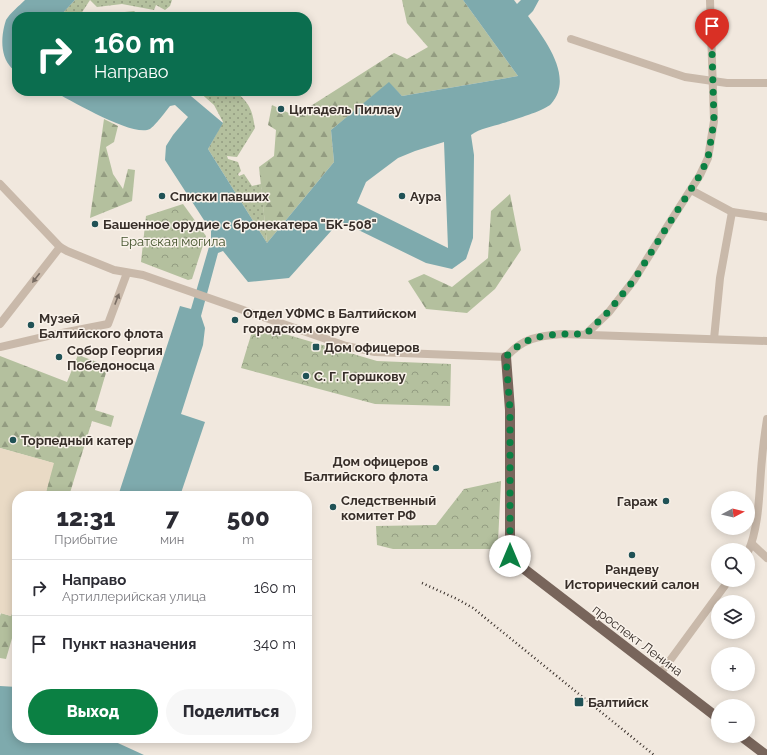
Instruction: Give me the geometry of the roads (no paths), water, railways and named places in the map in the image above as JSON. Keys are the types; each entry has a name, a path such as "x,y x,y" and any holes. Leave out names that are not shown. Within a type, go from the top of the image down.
{"main road":[{"name":"проспект Ленина","path":"506,357 510,410 510,556 519,565 711,713"},
{"path":"750,743 766,755"}],"street":[{"path":"586,334 608,312 634,280 691,190 708,158 714,121 710,0"},
{"path":"571,39 685,77 727,83 767,83"},
{"path":"0,184 60,247 67,251 114,270 143,276 361,350 392,353 506,357 526,341 534,338 562,334 767,341"},
{"path":"691,190 732,212 767,217"},
{"path":"714,339 720,278 732,212"},
{"path":"0,324 60,247"},
{"path":"2,344 108,324 127,273"},
{"path":"751,543 758,509 767,419"},
{"path":"755,551 767,558"},
{"path":"660,674 724,587"}],"water":[{"path":"25,0 75,0 64,12 12,12"},
{"path":"463,0 514,0 517,4 521,0 539,0 533,11 528,16 549,47 554,58 560,82 558,93 551,104 542,110 482,129 471,135 474,155 473,238 466,259 452,269 426,263 340,221 289,278 248,282 223,251 218,253 201,316 205,328 203,345 181,414 205,422 182,491 120,491 180,306 191,309 211,240 211,231 165,160 166,146 188,117 175,105 170,106 150,129 142,130 130,128 102,117 62,96 191,96 223,123 208,149 267,243 334,162 331,130 389,82 402,96 518,76","holes":["444,142 448,248 357,203 366,182 398,158"]},
{"path":"12,12 12,69 4,56 2,42 6,20"},
{"path":"0,686 12,687 12,743 118,743 144,755 0,755"}],"railway":[{"path":"422,583 473,608 654,755"}],"place":[{"name":"Цитадель Пиллау","path":"281,109"},
{"name":"Списки павших","path":"162,196"},
{"name":"Аура","path":"402,196"},
{"name":"Башенное орудие с бронекатера \"БК-508\"","path":"95,224"},
{"name":"Отдел УФМС в Балтийском городском округе","path":"235,320"},
{"name":"Музей Балтийского флота","path":"31,325"},
{"name":"Дом офицеров","path":"316,347"},
{"name":"Собор Георгия Победоносца","path":"59,357"},
{"name":"С. Г. Горшкову","path":"306,376"},
{"name":"Торпедный катер","path":"13,440"},
{"name":"Дом офицеров Балтийского флота","path":"436,468"},
{"name":"Гараж","path":"666,501"},
{"name":"Следственный комитет РФ","path":"333,507"},
{"name":"Рандеву Исторический салон","path":"632,555"},
{"name":"Балтийск","path":"579,702"}],"park label":[{"name":"Братская могила","path":"173,241"}]}
